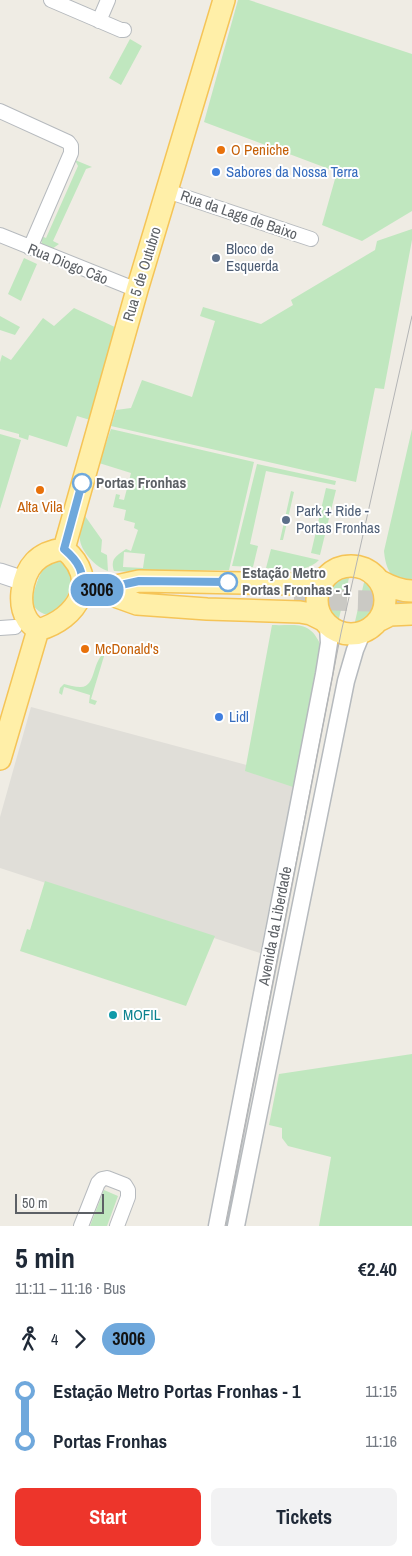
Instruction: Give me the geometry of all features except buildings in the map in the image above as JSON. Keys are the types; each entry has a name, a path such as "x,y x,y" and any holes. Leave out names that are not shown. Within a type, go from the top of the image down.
{"main road":[{"name":"Rua 5 de Outubro","path":"64,549 137,290 224,0"},
{"path":"38,630 27,619 21,602 24,581 29,568 40,558 51,551 64,549 78,564 90,590 137,604 207,609 300,612 311,614 344,634 362,633 369,630 380,620 411,602 403,591 391,588 370,571 356,566 344,567 333,571 325,578 312,583 301,584 139,581 90,590 65,618 50,627 38,630"},
{"path":"0,573 24,581"},
{"path":"325,578 318,592 317,599 318,606 326,623"},
{"path":"380,581 386,601 380,620"},
{"path":"90,590 294,599"},
{"path":"0,759 38,630"}],"street":[{"path":"51,0 124,30"},
{"path":"99,21 108,0"},
{"path":"0,111 68,142 71,146 72,152 30,248"},
{"name":"Rua da Lage de Baixo","path":"167,191 312,239"},
{"name":"Rua Diogo Cão","path":"0,235 137,290"},
{"name":"Avenida da Liberdade","path":"217,1226 324,674 329,643 326,623"},
{"path":"0,628 15,627"},
{"name":"Avenida da Liberdade","path":"236,1226 346,681 362,633"},
{"path":"81,1226 98,1183 102,1179 107,1178 125,1185 128,1190 128,1197 117,1226"}],"shaded area":[{"path":"31,707 295,778 260,953 0,868 0,817"}],"green space":[{"path":"238,0 249,0 412,54 412,211 362,241 322,225 337,172 204,122"},
{"path":"130,39 142,46 121,85 109,78"},
{"path":"75,160 92,167 86,169 53,241 59,244 52,249 42,245 41,236 46,238 78,166"},
{"path":"412,229 412,240 384,389 375,388 356,482 111,426 116,410 131,408 142,380 192,397 215,321 200,316 203,307 261,324 293,305 291,300 375,250 377,241"},
{"path":"24,258 37,264 21,301 8,294"},
{"path":"74,308 117,328 90,420 77,416 67,447 29,435 28,440 19,437 19,434 0,429 0,362 2,355 11,360 43,318 54,326"},
{"path":"0,316 20,327 15,335 0,330"},
{"path":"111,429 254,462 229,570 114,571 113,561 126,549 131,551 138,530 134,528 135,523 124,520 126,510 113,507 116,494 120,495 119,499 124,500 131,473 99,463","holes":["124,552 145,554 143,568 123,567"]},
{"path":"412,429 412,582 406,582 392,575 386,564 384,551"},
{"path":"0,434 21,440 0,509"},
{"path":"257,464 336,481 335,485 266,471 250,544 258,546 253,567 232,566"},
{"path":"326,488 336,490 320,555 311,553"},
{"path":"291,491 294,492 283,540 280,540"},
{"path":"85,516 102,540 101,552 107,555 108,571 93,562 82,547 80,533"},
{"path":"271,549 319,560 301,569 266,568"},
{"path":"61,560 73,573 69,591 54,615 44,614 32,604 37,583 46,564"},
{"path":"350,574 338,622 327,608 325,593 333,580"},
{"path":"365,578 377,592 379,606 371,619 354,626"},
{"path":"272,625 296,625 307,628 317,638 321,646 293,787 245,771"},
{"path":"107,651 113,651 112,655 105,653 91,699 97,701 95,705 89,703 90,695 64,687 62,695 59,693 60,688 64,684 80,687 89,683 98,660 102,655"},
{"path":"45,881 215,936 186,1006 20,951 27,929 30,930"},
{"path":"412,1054 412,1226 319,1226 331,1157 288,1146 282,1138 282,1128 269,1125 279,1074"},
{"path":"104,1190 118,1196 107,1226 90,1226"}],"tunnel":[{"path":"294,599 406,602"}],"tram line":[{"path":"225,1226 341,633 412,316"}],"bus line":[{"name":"3006","path":"82,483 64,549 78,564 83,577 82,591 98,590 139,581 228,582"}],"place":[{"name":"O Peniche","path":"221,150"},
{"name":"Sabores da Nossa Terra","path":"216,172"},
{"name":"Bloco de Esquerda","path":"216,258"},
{"name":"Portas Fronhas","path":"82,483"},
{"name":"Alta Vila","path":"40,490"},
{"name":"Park + Ride - Portas Fronhas","path":"286,520"},
{"name":"Estação Metro Portas Fronhas - 1","path":"228,582"},
{"name":"McDonald's","path":"85,649"},
{"name":"Lidl","path":"219,717"},
{"name":"MOFIL","path":"113,1015"}]}
